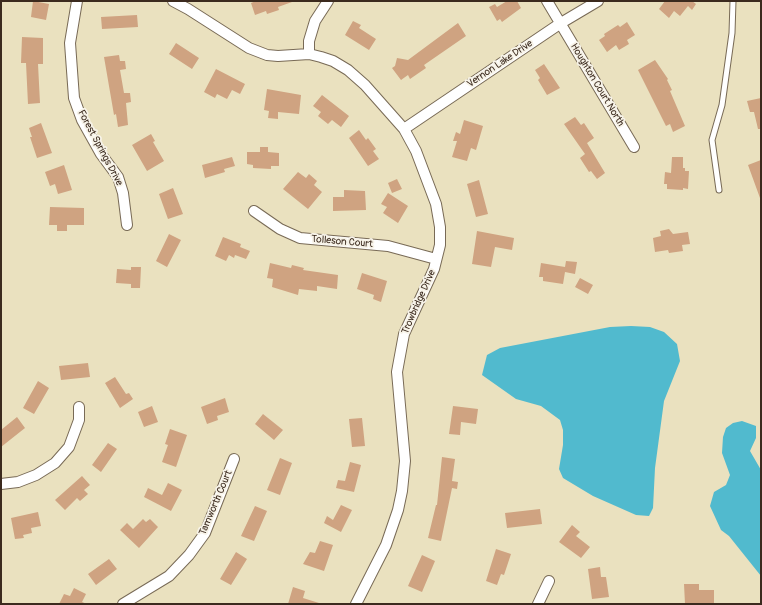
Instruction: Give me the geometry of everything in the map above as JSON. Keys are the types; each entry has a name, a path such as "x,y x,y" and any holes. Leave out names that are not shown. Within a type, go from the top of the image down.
{"street":[{"name":"Forest Springs Drive","path":"77,1 70,43 74,98 82,120 101,154 118,177 124,193 127,225"},
{"name":"Trowbridge Drive","path":"173,1 249,48 267,55 289,56 309,54 333,61 348,70 404,129 416,150 436,204 440,227 440,245 434,269 404,334 398,361 397,372 405,461 402,491 386,545 361,603"},
{"path":"309,54 309,41 315,21 328,1"},
{"name":"Houghton Court North","path":"547,1 634,147"},
{"name":"Vernon Lake Drive","path":"404,129 561,23 598,1"},
{"name":"Tolleson Court","path":"254,210 280,229 300,238 388,246 436,259"},
{"path":"1,484 18,482 36,475 55,463 69,446 79,420 79,407"},
{"name":"Tamworth Court","path":"123,604 169,576 189,556 205,533 234,459"},
{"path":"538,604 549,581"}],"lane":[{"path":"719,190 712,140 722,105 732,34 733,1"}],"water":[{"path":"610,327 650,327 664,332 677,344 680,361 664,401 655,468 653,508 649,516 636,515 593,496 563,478 559,469 563,445 563,430 560,420 541,406 516,399 482,375 487,355 500,348"},
{"path":"742,421 756,426 756,438 750,451 761,470 761,576 729,536 721,530 710,506 714,492 726,485 730,475 722,453 723,437 726,428 733,423"}],"building":[{"path":"33,1 49,4 46,20 31,17"},
{"path":"256,1 292,2 278,7 279,10 267,14 266,11 255,15 251,3"},
{"path":"507,1 517,1 521,8 502,22 500,19 497,21 489,7 495,4 497,7"},
{"path":"665,1 692,1 696,4 692,10 688,6 680,16 674,11 669,18 659,9"},
{"path":"137,15 138,27 102,29 101,17"},
{"path":"353,21 361,25 359,28 376,39 369,50 345,35"},
{"path":"627,22 635,35 627,40 629,44 619,50 616,45 607,52 599,40 605,36 604,34 618,25 620,27"},
{"path":"458,23 466,36 424,65 426,68 410,79 408,75 401,80 392,68 395,66 397,58 408,60"},
{"path":"22,37 43,38 43,64 38,64 40,103 28,104 26,63 21,63"},
{"path":"176,43 199,58 192,69 169,54"},
{"path":"119,55 120,61 125,61 126,69 120,70 124,93 130,93 131,102 126,103 128,125 118,127 116,114 114,115 104,57"},
{"path":"655,60 668,79 667,80 672,90 670,91 685,126 673,132 670,124 666,126 638,70"},
{"path":"544,64 560,88 547,95 538,80 540,78 535,70"},
{"path":"216,69 245,84 240,94 232,90 227,99 217,94 215,98 204,92"},
{"path":"267,89 301,95 299,114 278,112 278,119 268,118 269,111 264,110"},
{"path":"322,95 349,116 341,127 332,120 328,124 318,116 321,112 313,106"},
{"path":"761,98 761,129 758,129 754,112 750,112 747,101"},
{"path":"575,117 581,125 584,123 594,138 587,143 605,173 597,179 591,171 589,172 580,158 585,154 564,124"},
{"path":"464,120 483,126 476,150 471,148 467,161 452,157 457,141 453,141 456,132 460,134"},
{"path":"41,123 52,153 37,158 30,137 32,137 29,128"},
{"path":"359,130 366,140 368,138 376,149 373,151 379,159 368,166 349,138"},
{"path":"151,134 155,141 153,142 164,161 147,171 132,145"},
{"path":"260,147 268,147 268,152 279,153 279,166 271,166 271,169 253,168 253,165 247,164 247,152 260,152"},
{"path":"232,157 235,166 224,169 225,172 205,178 202,165"},
{"path":"672,157 683,157 683,168 685,168 685,171 689,171 688,189 667,189 667,184 664,184 665,172 671,173"},
{"path":"761,160 761,198 760,198 748,165"},
{"path":"64,165 72,190 58,194 55,184 50,186 45,172"},
{"path":"298,172 306,178 309,174 317,181 314,185 322,192 308,209 283,189"},
{"path":"397,179 402,189 392,193 388,183"},
{"path":"479,180 488,214 476,217 467,184"},
{"path":"173,188 183,214 168,219 159,194"},
{"path":"344,190 365,191 366,210 333,211 333,197 344,197"},
{"path":"388,193 408,206 398,223 383,213 387,207 381,204"},
{"path":"50,207 84,208 84,225 67,225 67,231 57,231 57,225 49,225"},
{"path":"669,229 673,234 688,232 690,244 682,245 683,251 669,253 668,250 655,252 653,238 661,236 660,231"},
{"path":"477,231 514,238 512,250 495,247 491,267 472,264"},
{"path":"169,234 181,240 167,267 156,261"},
{"path":"223,237 241,244 240,247 250,251 246,259 235,255 234,258 229,255 226,261 215,256"},
{"path":"566,261 577,262 575,274 565,272 563,284 543,281 543,277 539,277 541,263 565,267"},
{"path":"270,263 291,268 292,265 304,268 303,270 338,275 337,289 317,286 317,291 299,289 298,295 272,287 273,279 267,278"},
{"path":"131,267 141,267 140,288 131,288 131,284 116,283 117,269 131,270"},
{"path":"362,273 387,281 381,302 373,299 374,295 357,289"},
{"path":"580,278 593,285 588,294 575,287"},
{"path":"88,363 90,377 61,380 59,366"},
{"path":"115,377 126,394 129,393 133,399 120,408 105,383"},
{"path":"38,381 49,388 34,414 23,408"},
{"path":"225,398 229,412 217,416 218,420 207,424 201,407"},
{"path":"152,406 158,422 144,427 138,412"},
{"path":"453,406 478,409 476,424 461,422 460,435 449,434"},
{"path":"263,414 283,430 274,440 255,424"},
{"path":"17,417 25,428 1,447 1,430"},
{"path":"362,418 365,446 352,447 349,419"},
{"path":"170,429 187,435 176,467 162,462 168,445 165,444"},
{"path":"108,443 117,449 101,472 92,465"},
{"path":"442,457 455,459 452,481 458,482 457,489 452,488 441,541 428,538 437,505"},
{"path":"280,458 292,463 280,495 267,490"},
{"path":"350,462 361,465 354,492 336,488 338,480 345,481"},
{"path":"82,476 90,485 84,490 88,494 80,501 77,498 65,510 55,500"},
{"path":"168,483 182,490 171,511 144,497 148,488 162,495"},
{"path":"341,505 352,510 341,532 324,523 327,516 333,520"},
{"path":"255,506 267,511 254,541 241,536"},
{"path":"540,509 542,524 507,528 505,513"},
{"path":"38,512 41,526 31,528 32,533 23,535 24,538 15,539 11,518"},
{"path":"143,519 146,522 150,519 158,527 139,548 120,530 127,523 133,529"},
{"path":"572,525 580,532 576,536 590,547 581,558 559,542"},
{"path":"320,541 333,545 324,571 303,564 310,552 315,553"},
{"path":"496,549 511,554 504,575 501,574 497,585 486,581"},
{"path":"236,552 247,559 231,585 220,579"},
{"path":"422,555 435,561 422,592 408,586"},
{"path":"109,559 117,569 96,585 88,574"},
{"path":"600,567 601,577 606,577 609,597 592,599 588,569"},
{"path":"684,584 699,584 699,590 714,590 714,604 685,604"},
{"path":"293,587 305,591 303,598 319,603 288,604"},
{"path":"74,588 86,594 82,602 87,604 59,604 64,594 70,596"}]}
